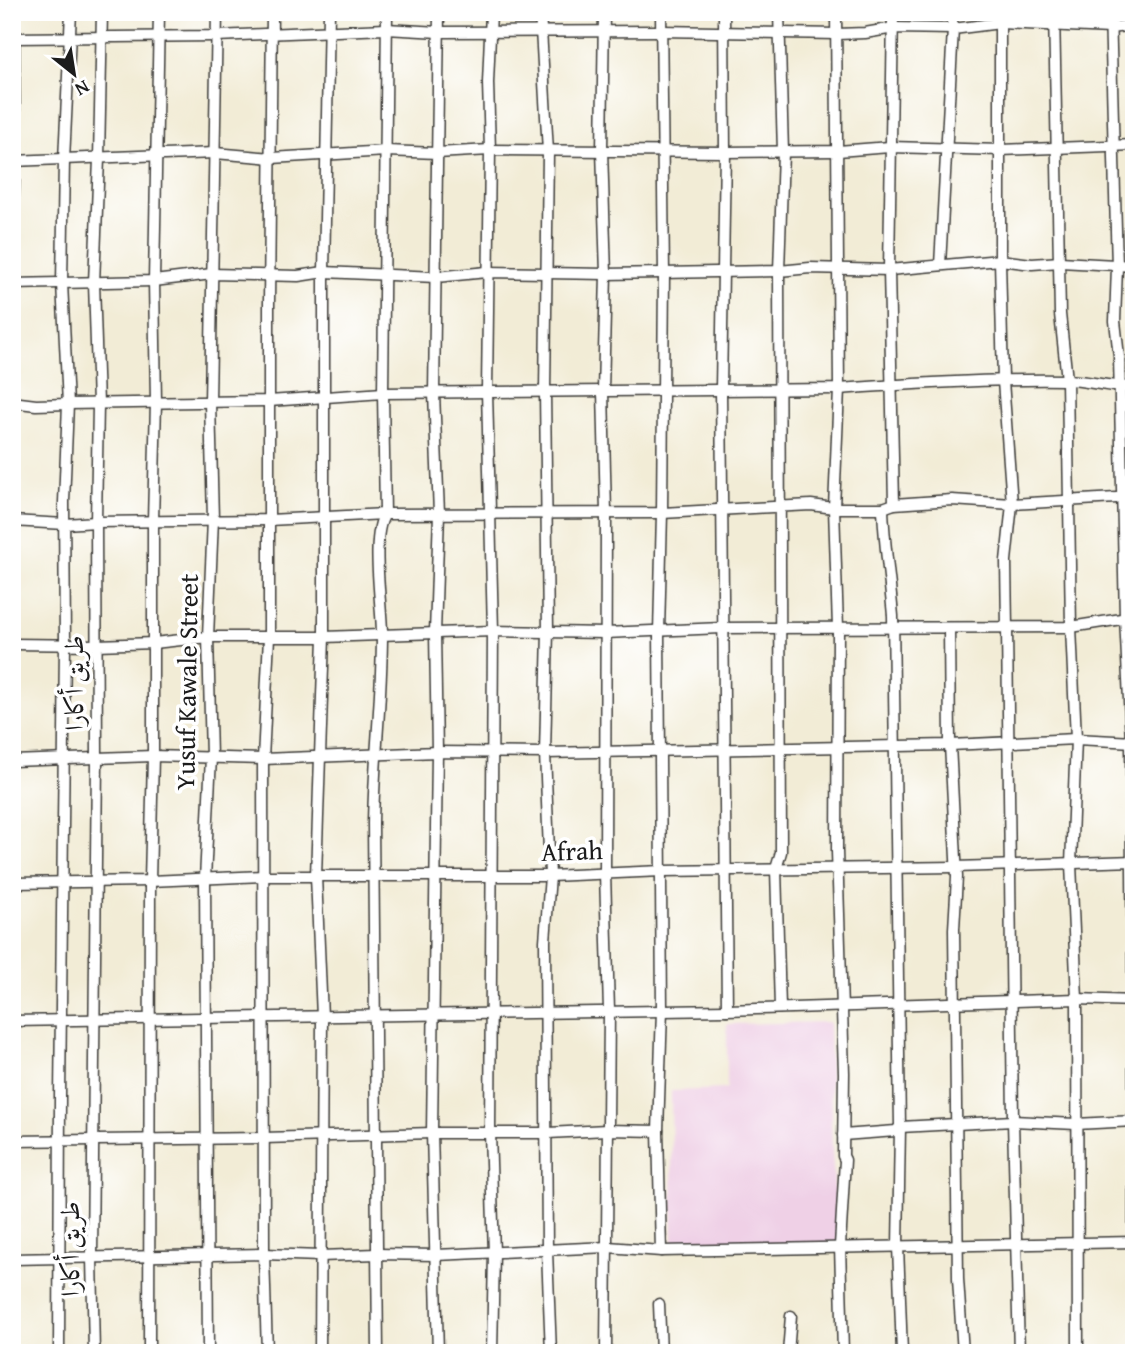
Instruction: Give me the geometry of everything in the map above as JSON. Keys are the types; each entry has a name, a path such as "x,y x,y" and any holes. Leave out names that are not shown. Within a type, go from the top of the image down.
{"street":[{"path":"12,236 14,12"},
{"path":"59,1353 68,404 62,283 71,12"},
{"name":"طريق أكارا","path":"94,1353 92,1258 98,404 94,283 102,12"},
{"path":"149,1353 150,881 156,402 154,281 159,12"},
{"name":"Yusuf Kawale Street","path":"208,1353 205,879 211,757 208,636 213,519 209,402 217,12"},
{"path":"267,1353 264,1254 263,759 269,638 272,12"},
{"path":"320,1353 321,1017 316,876 324,637 324,272 329,12"},
{"path":"378,1353 374,1134 374,754 382,634 378,541 379,522 385,514 383,393 387,12"},
{"path":"438,1353 432,1133 435,633 439,513 434,394 439,12"},
{"path":"491,12 488,83 490,150 487,391 493,631 490,1133 494,1253 492,1353"},
{"path":"540,12 548,152 545,393 548,631 545,753 550,877 545,941 547,1251 551,1353"},
{"path":"604,12 602,150 606,274 603,391 606,513 605,873 609,1011 606,1353"},
{"path":"661,12 664,274 659,632 662,1010 658,1131 661,1251"},
{"path":"724,12 721,389 727,1010"},
{"path":"779,12 783,152 779,271 781,852 776,869 780,1008"},
{"path":"836,12 840,268 834,508 838,628 837,868 845,1160 840,1246 843,1353"},
{"path":"893,12 889,270 892,385 888,506 883,540 890,569 892,628 900,1127 898,1246 902,1353"},
{"path":"940,265 953,29 951,12"},
{"path":"1054,12 1060,314 1067,380 1071,627 1076,739 1071,864 1077,999 1078,1353"},
{"path":"1110,12 1117,267 1115,321 1128,497 1132,741 1133,1353"},
{"path":"13,38 158,38 386,29 439,32 661,30 837,34 894,28 953,29 1000,18 1055,27 1110,28 1134,25"},
{"path":"1000,18 1000,260 1003,381 1012,504 1006,561 1013,1121 1019,1353"},
{"path":"14,161 215,153 272,158 386,151 437,153 602,150 661,153 838,151 890,147 1001,150 1134,145"},
{"path":"12,284 154,281 212,274 298,276 324,272 436,277 487,272 664,274 840,268 889,270 1000,260 1032,264 1060,262 1134,266"},
{"path":"12,402 36,405 269,401 383,393 839,389 1067,380 1120,388 1134,387"},
{"path":"12,521 65,524 439,513 662,513 811,505 834,508 888,506 952,500 1012,504 1128,497"},
{"path":"12,644 97,645 154,643 208,636 269,638 493,631 605,633 722,628 1007,629 1071,627 1130,617"},
{"path":"949,628 950,744 956,867 958,1279 963,1353"},
{"path":"12,761 153,756 263,759 436,752 660,751 1076,739 1132,741"},
{"name":"Afrah","path":"12,883 263,876 550,877 662,871 956,867 1132,861"},
{"path":"12,1021 727,1010 1077,999 1133,1001"},
{"path":"843,1135 896,1131 900,1127 1013,1121 1076,1124 1134,1122"},
{"path":"12,1141 658,1131"},
{"path":"12,1259 264,1254 436,1255 608,1247 661,1251 1133,1242"},
{"path":"659,1304 660,1353"},
{"path":"789,1353 791,1316"}],"shaded area":[{"path":"829,1022 832,1150 838,1245 673,1246 671,1091 727,1089 727,1024"}]}
